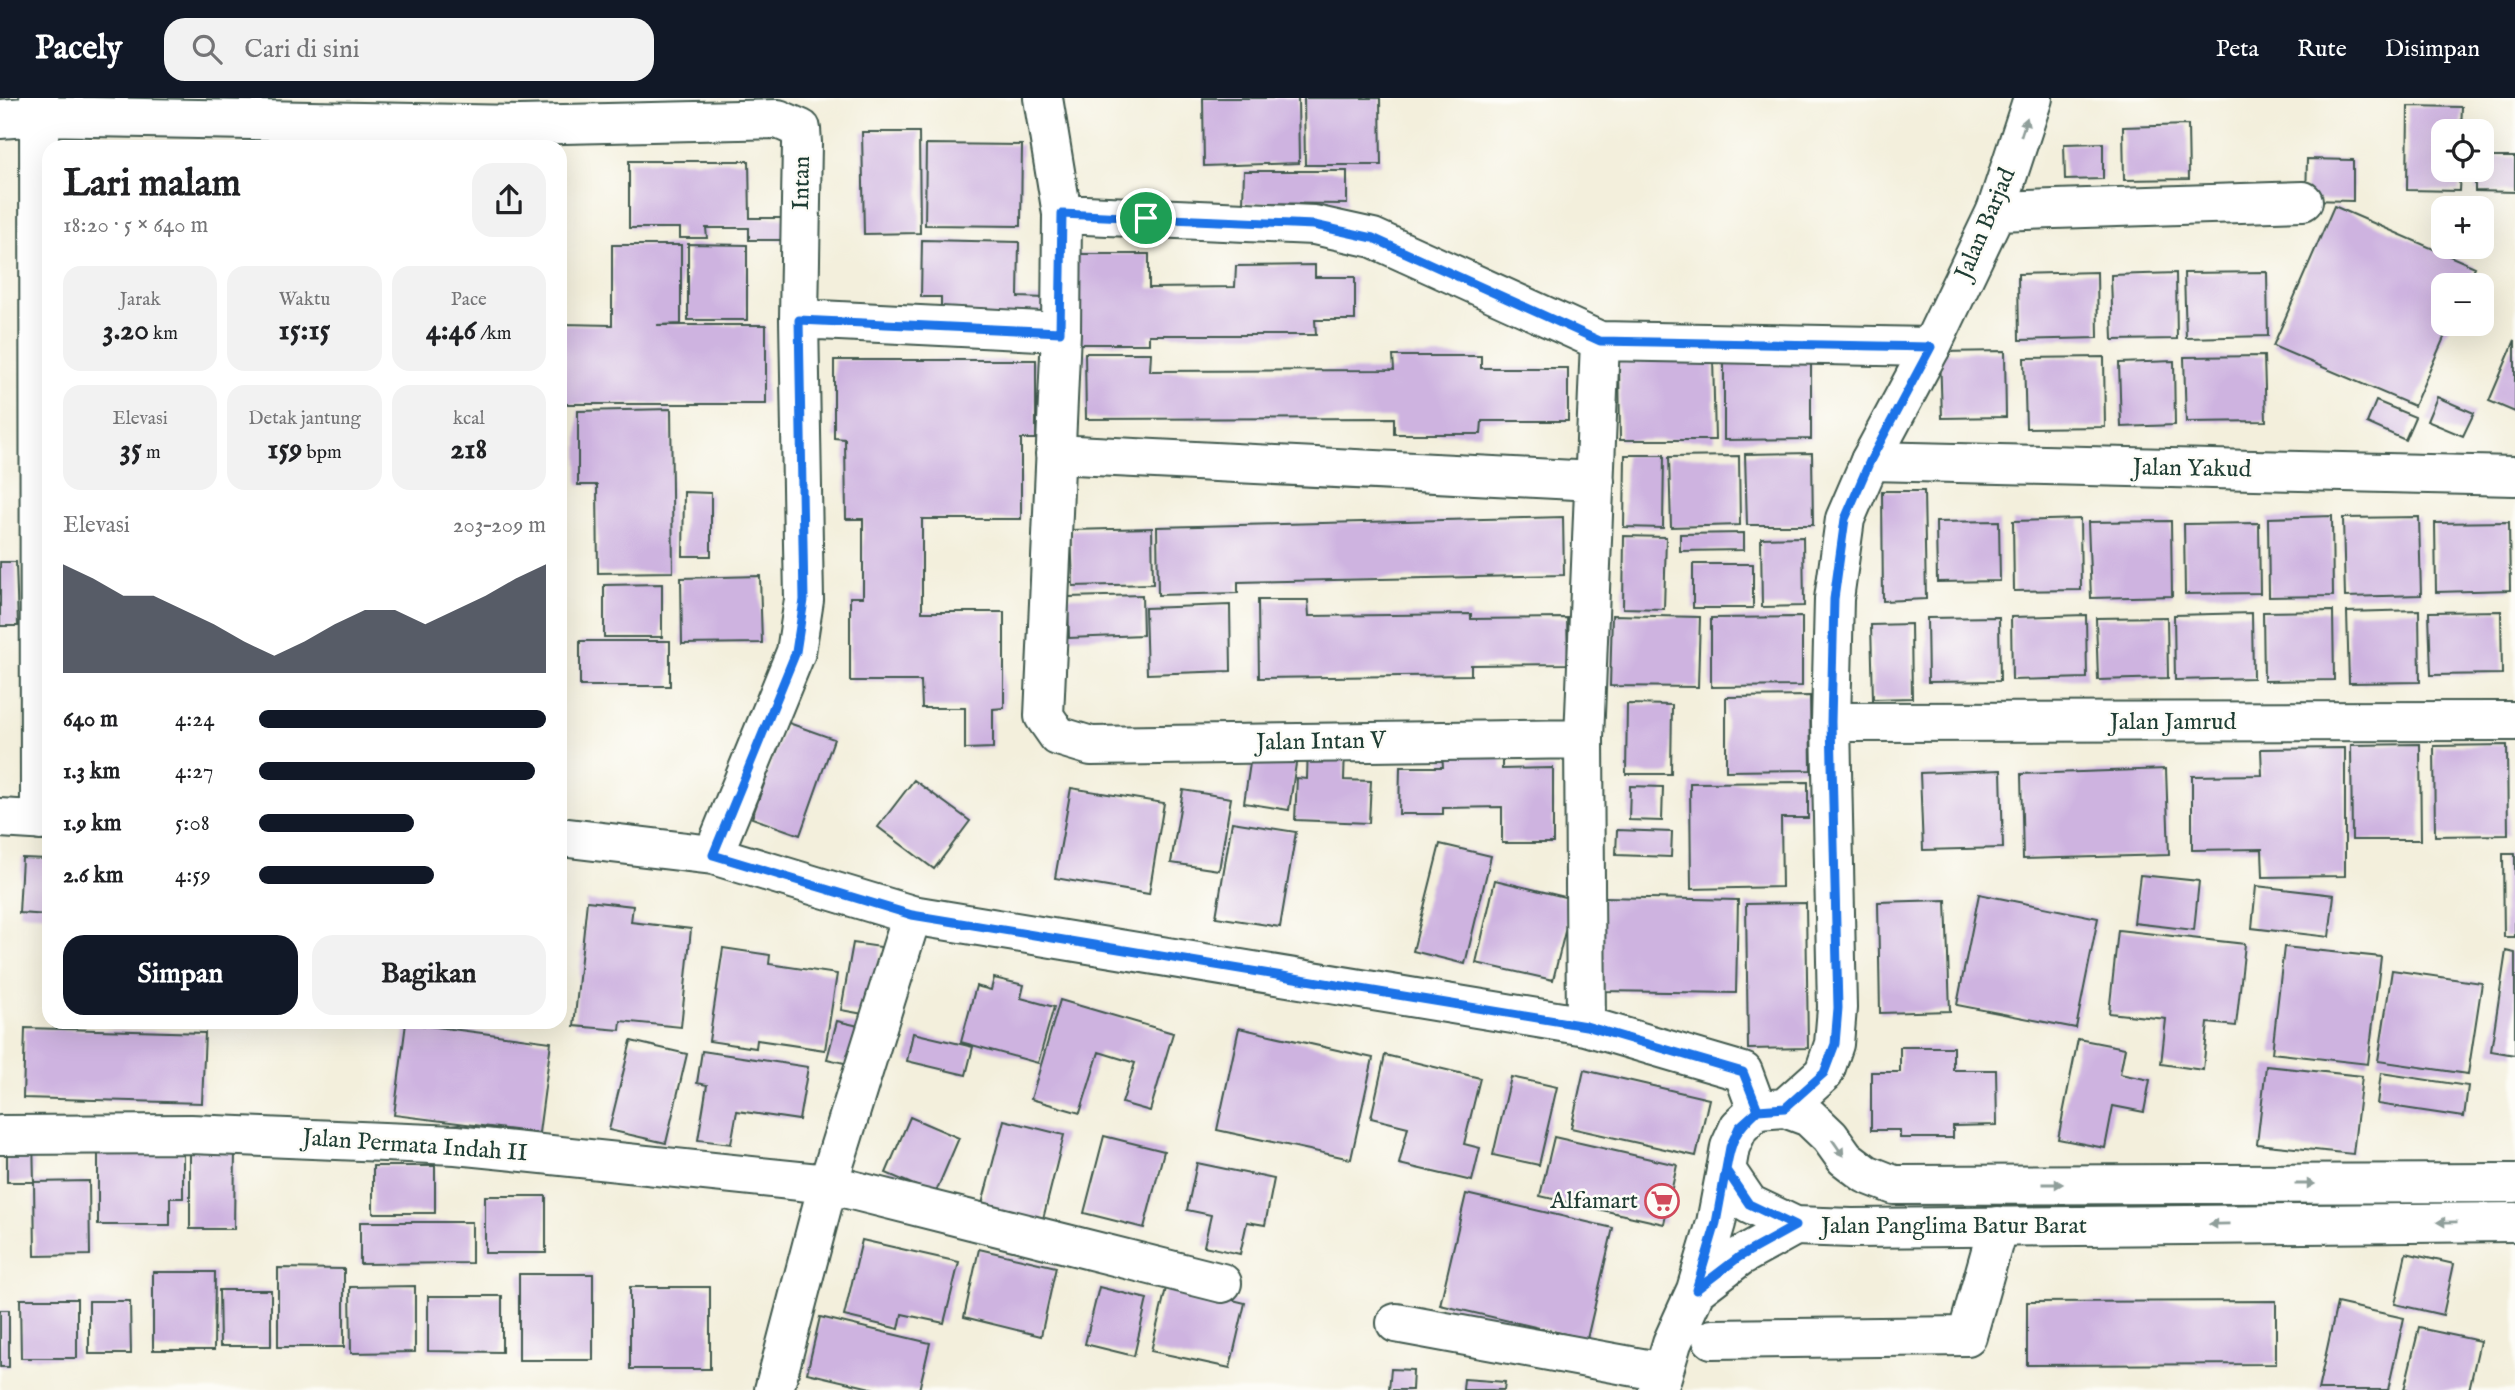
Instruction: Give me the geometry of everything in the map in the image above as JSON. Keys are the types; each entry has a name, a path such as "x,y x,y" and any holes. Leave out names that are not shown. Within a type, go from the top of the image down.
{"street":[{"path":"1043,98 1062,214 1055,454 1595,481"},
{"name":"Jalan Barjad","path":"1771,1109 1824,1073 1835,1044 1838,1008 1831,722 1834,599 1845,519 1870,461 1931,347 1996,211 2033,98"},
{"path":"39,107 42,464"},
{"name":"Intan","path":"0,119 39,107 308,122 538,124 778,119 800,130 799,320 804,600 796,652 713,855"},
{"path":"1996,211 2302,201"},
{"path":"1062,214 1314,225 1373,238 1600,341 1931,347"},
{"path":"799,320 1060,332"},
{"path":"1586,1026 1584,738 1600,341"},
{"name":"Jalan Intan V","path":"1055,454 1044,716 1058,736 1091,746 1584,738"},
{"name":"Jalan Yakud","path":"1870,461 2515,476"},
{"name":"Jalan Jamrud","path":"1831,722 2515,721"},
{"path":"0,818 42,821"},
{"path":"567,838 713,855 912,915 1586,1026 1743,1072 1771,1109 1739,1127 1730,1147 1716,1223 1696,1290 1672,1343 1661,1381 1396,1324"},
{"path":"775,1390 828,1184 912,915"},
{"name":"Jalan Panglima Batur Barat","path":"1771,1109 1809,1117 1830,1137 1844,1158 1866,1174 1894,1185 2515,1183"},
{"name":"Jalan Permata Indah II","path":"0,1135 191,1134 456,1145 828,1184 1222,1283"},
{"name":"Jalan Panglima Batur Barat","path":"1726,1170 1749,1204 1795,1226 1852,1228 2515,1222"},
{"path":"1696,1290 1739,1257 1795,1226"},
{"path":"1712,1339 1967,1336 1998,1226"}],"building":[{"path":"1203,98 1298,98 1299,163 1204,166"},
{"path":"1304,98 1380,98 1381,165 1305,165"},
{"path":"2408,106 2462,107 2462,119 2431,119 2431,182 2459,182 2459,191 2407,190"},
{"path":"2188,125 2189,179 2124,180 2123,127"},
{"path":"862,132 919,132 920,233 864,234"},
{"path":"2103,143 2103,179 2065,180 2064,144"},
{"path":"926,144 1022,145 1021,226 925,225"},
{"path":"2494,157 2515,157 2515,192 2475,191 2475,182 2494,182"},
{"path":"2307,159 2353,160 2353,201 2306,200"},
{"path":"629,161 749,161 750,218 787,218 787,240 749,240 749,228 706,228 707,238 680,238 680,228 629,228"},
{"path":"1244,171 1347,171 1347,204 1243,203"},
{"path":"2334,206 2431,248 2431,259 2457,259 2475,267 2472,273 2431,273 2431,336 2445,336 2414,406 2273,346"},
{"path":"922,240 1019,242 1018,297 1046,298 1046,323 941,321 941,297 921,297"},
{"path":"688,244 747,245 747,320 688,320"},
{"path":"612,245 681,245 681,324 657,325 766,325 766,404 567,404 567,324 612,325"},
{"path":"1074,254 1149,254 1149,288 1235,287 1236,266 1315,265 1315,277 1355,277 1355,320 1315,320 1316,335 1149,335 1149,344 1075,344"},
{"path":"2097,272 2098,338 2019,340 2018,274"},
{"path":"2267,272 2268,336 2186,338 2184,273"},
{"path":"2176,273 2177,339 2113,340 2111,275"},
{"path":"2515,340 2515,412 2489,401"},
{"path":"2005,351 2006,417 1942,418 1940,352"},
{"path":"1085,353 1151,353 1150,371 1394,370 1393,356 1481,356 1481,368 1568,368 1568,421 1482,421 1481,434 1394,434 1394,418 1086,419"},
{"path":"1811,355 1811,439 1724,440 1724,356"},
{"path":"1713,356 1715,440 1620,440 1619,357"},
{"path":"2264,356 2266,421 2186,422 2184,357"},
{"path":"2104,357 2105,427 2026,428 2024,358"},
{"path":"834,360 1036,360 1036,439 1021,439 1021,519 922,519 922,612 1004,612 1004,708 993,709 993,748 965,749 965,708 922,708 921,681 850,681 850,597 863,597 863,519 846,519 845,439 834,438"},
{"path":"2174,361 2175,425 2121,427 2119,363"},
{"path":"2437,397 2474,413 2463,436 2427,421"},
{"path":"2376,401 2415,417 2405,440 2367,423"},
{"path":"671,409 673,572 598,573 597,485 578,485 578,411"},
{"path":"1812,453 1813,525 1747,525 1745,454"},
{"path":"1625,455 1664,455 1663,528 1624,527"},
{"path":"1739,456 1740,525 1671,527 1669,457"},
{"path":"1882,491 1924,491 1926,599 1883,601"},
{"path":"684,492 711,493 711,556 683,556"},
{"path":"2332,516 2333,596 2269,597 2268,518"},
{"path":"1563,517 1564,575 1238,582 1238,593 1158,595 1157,527"},
{"path":"2419,517 2421,595 2345,597 2343,518"},
{"path":"2080,519 2081,590 2014,591 2013,521"},
{"path":"1999,521 2000,581 1937,582 1936,522"},
{"path":"2171,521 2172,596 2091,598 2088,522"},
{"path":"2509,522 2510,590 2436,592 2435,523"},
{"path":"2259,523 2260,593 2185,594 2184,524"},
{"path":"1152,528 1153,584 1073,586 1071,530"},
{"path":"1744,533 1744,550 1680,551 1680,534"},
{"path":"1624,536 1666,537 1664,609 1623,608"},
{"path":"1803,537 1804,606 1762,607 1761,538"},
{"path":"0,562 16,562 18,626 0,626"},
{"path":"1693,564 1753,564 1753,608 1693,608"},
{"path":"760,576 762,643 682,644 681,578"},
{"path":"662,584 662,637 604,637 604,585"},
{"path":"1142,595 1143,635 1069,638 1068,597"},
{"path":"1258,600 1308,600 1309,616 1471,614 1471,619 1567,618 1568,664 1471,665 1471,675 1259,678"},
{"path":"1230,605 1231,671 1147,674 1145,608"},
{"path":"2419,610 2420,682 2349,683 2347,612"},
{"path":"2333,611 2334,680 2264,681 2263,612"},
{"path":"2501,611 2502,674 2431,675 2429,612"},
{"path":"2252,613 2253,678 2175,680 2174,615"},
{"path":"1612,615 1700,617 1698,687 1610,686"},
{"path":"2086,615 2087,678 2012,680 2011,617"},
{"path":"1802,617 1802,686 1711,687 1711,618"},
{"path":"1999,617 2000,681 1928,682 1927,618"},
{"path":"2167,617 2168,678 2098,680 2096,618"},
{"path":"1911,624 1912,698 1873,699 1871,625"},
{"path":"580,641 670,641 670,686 580,686"},
{"path":"1810,696 1811,770 1726,771 1726,697"},
{"path":"1627,704 1672,705 1671,774 1626,774"},
{"path":"786,722 834,739 800,835 752,818"},
{"path":"2420,744 2421,840 2352,840 2351,745"},
{"path":"2507,745 2508,835 2435,836 2434,746"},
{"path":"1308,746 1345,748 1344,780 1371,781 1369,823 1295,820 1297,778 1307,779"},
{"path":"2345,748 2345,876 2263,877 2262,849 2192,850 2192,776 2262,775 2261,749"},
{"path":"1252,750 1297,757 1289,810 1244,803"},
{"path":"1502,752 1502,769 1553,768 1553,843 1502,843 1502,807 1443,808 1443,814 1399,814 1400,767 1443,767 1442,753"},
{"path":"2166,769 2169,855 2023,859 2021,774"},
{"path":"2001,770 2003,848 1923,850 1920,773"},
{"path":"914,780 970,821 934,869 878,827"},
{"path":"1808,782 1808,818 1781,818 1782,887 1691,889 1690,783"},
{"path":"1630,786 1663,787 1662,821 1629,820"},
{"path":"1071,788 1164,803 1149,894 1055,878"},
{"path":"1183,790 1231,798 1219,870 1171,863"},
{"path":"1232,822 1296,832 1280,927 1216,917"},
{"path":"1617,830 1672,832 1671,857 1616,855"},
{"path":"1440,844 1491,856 1465,964 1413,951"},
{"path":"2503,854 2515,854 2515,937 2504,937"},
{"path":"22,858 42,859 42,915 19,913"},
{"path":"2140,875 2199,881 2194,930 2134,923"},
{"path":"1495,880 1573,899 1553,980 1476,963"},
{"path":"2256,886 2334,895 2329,937 2252,928"},
{"path":"1979,894 2098,918 2076,1028 1957,1005"},
{"path":"1603,897 1738,900 1736,993 1601,991"},
{"path":"1946,900 1950,1011 1880,1013 1878,902"},
{"path":"587,901 633,906 631,922 691,929 681,1027 621,1021 620,1030 574,1026"},
{"path":"1806,903 1808,1048 1748,1049 1746,904"},
{"path":"2118,930 2245,944 2236,1026 2208,1023 2203,1070 2161,1064 2166,1019 2109,1013"},
{"path":"853,943 881,947 869,1015 841,1010"},
{"path":"2284,947 2381,957 2368,1064 2272,1053"},
{"path":"723,948 770,955 769,964 837,974 825,1050 757,1040 756,1048 709,1041"},
{"path":"2506,951 2515,953 2515,1055 2491,1051"},
{"path":"2392,970 2482,983 2468,1074 2378,1061"},
{"path":"994,978 1024,985 1021,998 1054,1007 1038,1063 961,1042 976,986 991,990"},
{"path":"1060,1000 1173,1033 1150,1111 1122,1103 1135,1063 1099,1052 1080,1113 1031,1099"},
{"path":"837,1021 863,1027 853,1065 827,1059"},
{"path":"25,1028 205,1033 202,1103 23,1098"},
{"path":"1239,1028 1373,1058 1351,1159 1217,1130"},
{"path":"405,1029 452,1029 551,1042 539,1133 394,1115"},
{"path":"913,1033 973,1047 966,1075 907,1061"},
{"path":"2078,1039 2125,1048 2120,1074 2150,1080 2144,1112 2113,1106 2105,1148 2058,1139"},
{"path":"631,1041 687,1054 666,1143 609,1130"},
{"path":"1900,1047 1953,1047 1953,1070 1996,1070 1997,1125 1953,1126 1953,1138 1900,1138 1900,1130 1871,1130 1871,1072 1900,1072"},
{"path":"702,1051 808,1067 799,1120 737,1111 731,1144 698,1140 707,1085 697,1083"},
{"path":"1385,1055 1480,1078 1464,1144 1480,1148 1472,1181 1399,1164 1408,1127 1371,1118"},
{"path":"2266,1066 2362,1076 2353,1154 2257,1144"},
{"path":"1584,1070 1709,1099 1696,1156 1571,1128"},
{"path":"2381,1073 2468,1086 2464,1117 2377,1104"},
{"path":"1511,1077 1557,1087 1539,1165 1493,1155"},
{"path":"910,1117 959,1138 935,1194 886,1173"},
{"path":"1004,1120 1064,1135 1042,1223 981,1208"},
{"path":"1104,1136 1164,1151 1144,1228 1084,1213"},
{"path":"7,1137 33,1138 34,1182 7,1182"},
{"path":"1554,1137 1677,1165 1664,1224 1540,1196"},
{"path":"190,1149 235,1149 234,1229 190,1229"},
{"path":"183,1152 183,1198 170,1198 170,1225 98,1225 98,1153"},
{"path":"1197,1163 1274,1179 1265,1225 1247,1222 1240,1254 1204,1246 1211,1215 1187,1210"},
{"path":"373,1166 435,1166 435,1213 373,1213"},
{"path":"89,1181 90,1255 35,1256 34,1182"},
{"path":"1466,1194 1613,1228 1587,1339 1440,1305"},
{"path":"485,1196 546,1196 546,1253 485,1253"},
{"path":"360,1222 472,1222 472,1263 360,1264"},
{"path":"862,1240 959,1262 944,1323 902,1314 899,1329 844,1316"},
{"path":"979,1249 1056,1267 1041,1336 964,1317"},
{"path":"2406,1253 2454,1264 2443,1315 2395,1304"},
{"path":"278,1268 344,1269 344,1347 278,1347"},
{"path":"153,1272 215,1272 214,1350 153,1350"},
{"path":"519,1274 593,1274 593,1360 519,1360"},
{"path":"1167,1284 1245,1303 1230,1368 1151,1351"},
{"path":"415,1286 415,1352 351,1353 350,1287"},
{"path":"630,1287 710,1287 710,1369 630,1369"},
{"path":"1099,1287 1147,1299 1134,1356 1085,1344"},
{"path":"219,1290 271,1290 271,1346 220,1346"},
{"path":"428,1296 502,1296 502,1352 428,1351"},
{"path":"20,1299 77,1299 77,1358 21,1358"},
{"path":"89,1301 130,1301 131,1354 89,1354"},
{"path":"2276,1301 2276,1364 2027,1365 2027,1302"},
{"path":"2337,1303 2404,1318 2388,1390 2318,1390"},
{"path":"0,1310 9,1310 9,1367 0,1367"},
{"path":"820,1317 930,1343 919,1390 879,1390 807,1373"},
{"path":"2419,1328 2480,1341 2469,1390 2404,1390"},
{"path":"1391,1369 1413,1370 1412,1390 1389,1390"},
{"path":"1464,1379 1505,1382 1504,1390 1463,1390"}],"place":[{"name":"Alfamart","path":"1662,1201"}],"route":[{"path":"1146,218 1062,214 1060,332 799,320 804,600 796,652 713,855 912,915 1586,1026 1743,1072 1758,1110 1739,1127 1730,1147 1726,1170 1749,1204 1795,1226 1739,1257 1696,1290 1716,1223 1730,1147 1739,1127 1758,1110 1785,1108 1824,1073 1835,1044 1838,1008 1831,722 1834,599 1845,519 1870,461 1931,347 1600,341 1373,238 1314,225 1146,218"}]}
